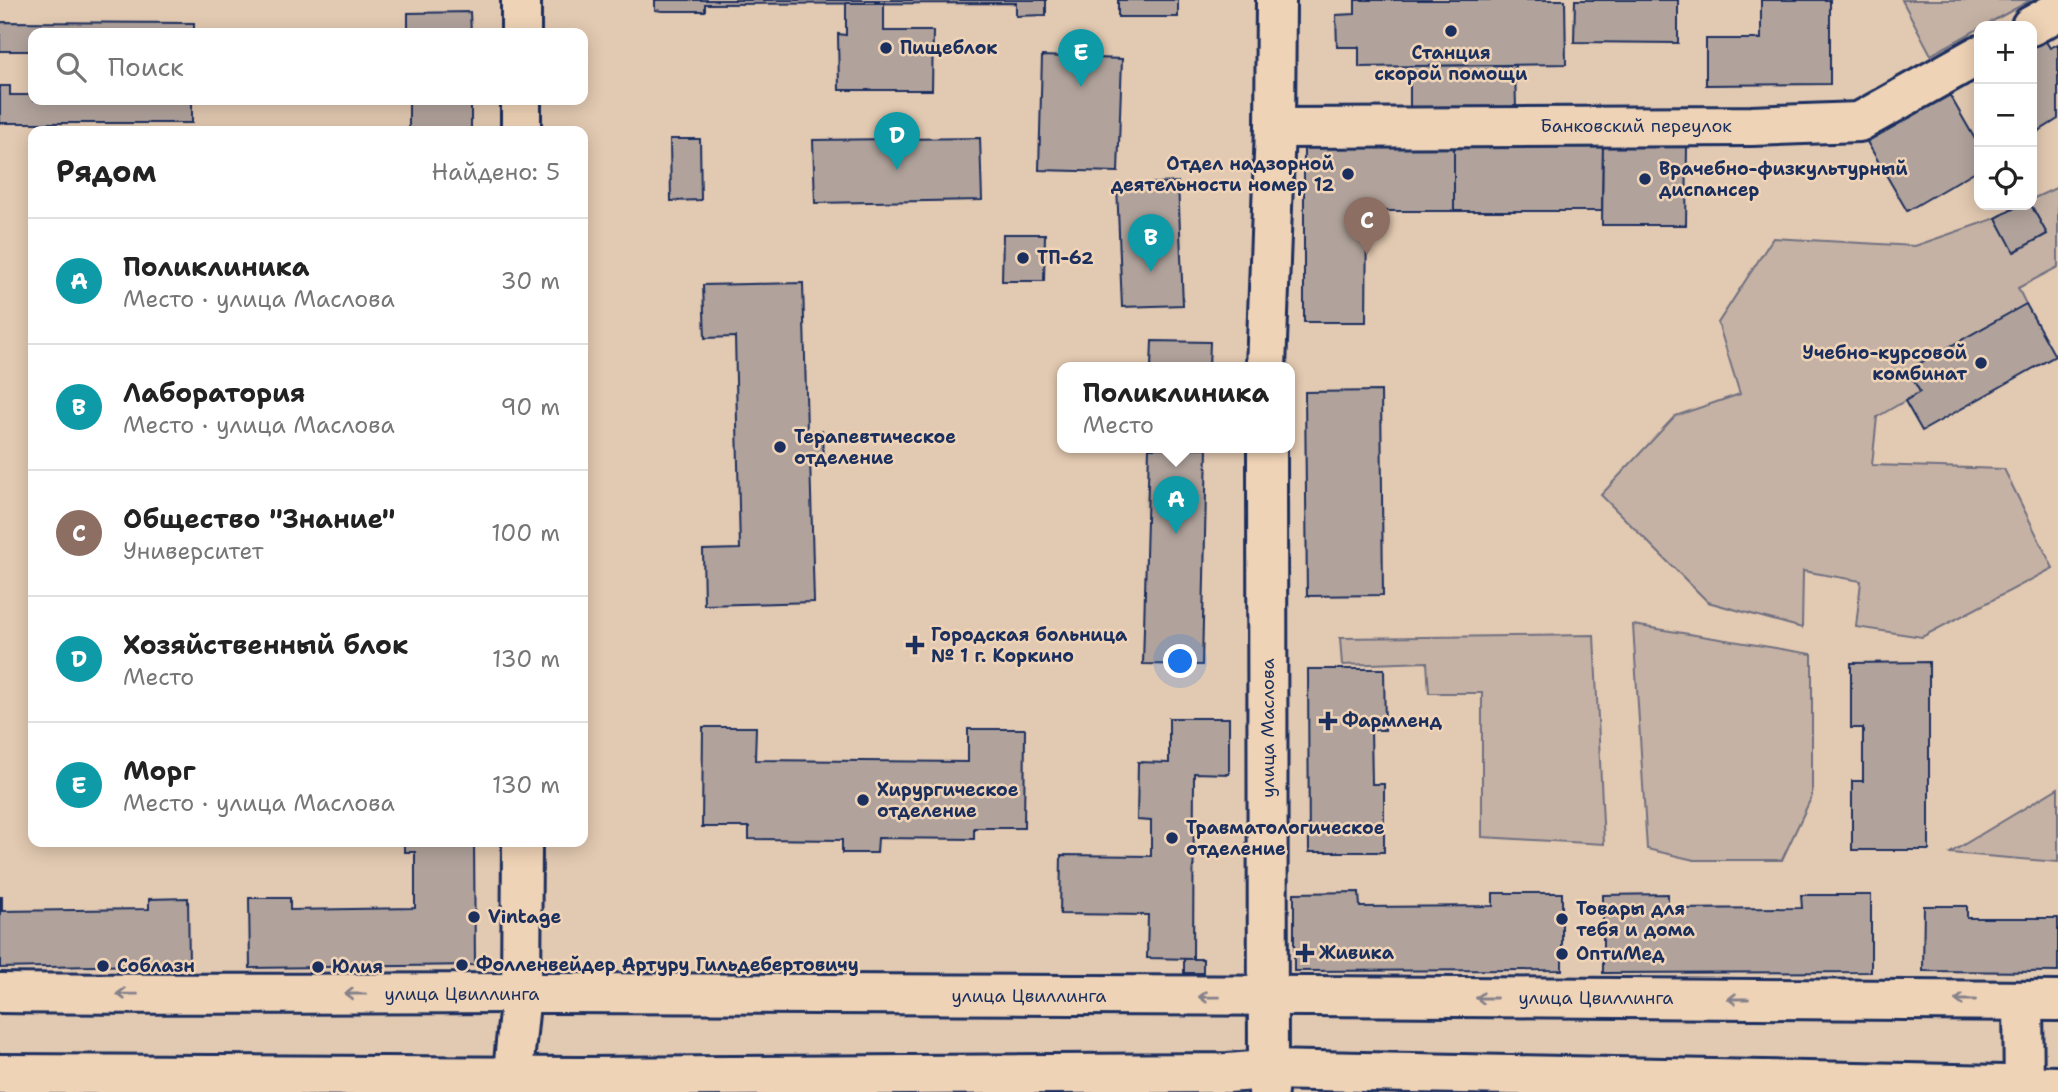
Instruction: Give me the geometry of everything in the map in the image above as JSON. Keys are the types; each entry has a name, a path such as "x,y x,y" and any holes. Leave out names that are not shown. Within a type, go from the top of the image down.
{"street":[{"path":"521,0 521,28"},
{"path":"1266,362 1275,128 1276,0"},
{"path":"2037,23 2058,11"},
{"name":"Банковский переулок","path":"1275,128 1751,126 1859,122 1974,58"},
{"path":"521,105 521,126"},
{"name":"улица Маслова","path":"1267,453 1268,1081"},
{"path":"511,1084 521,993 522,847"},
{"name":"улица Цвиллинга","path":"0,993 2041,1001"},
{"path":"0,1074 511,1084 1186,1073 1268,1081 2035,1088 2041,1001"}],"shaded area":[{"path":"1902,0 2031,0 1993,21 1974,21 1974,31 1931,55"},
{"path":"2058,187 2058,267 2018,288 2026,304 1908,370 1920,392 1877,417 1872,465 2004,469 2053,568 1922,637 1856,627 1861,581 1803,571 1802,628 1708,602 1601,495 1675,416 1740,394 1718,323 1773,238 1915,246 1996,218 2015,252 2047,234 2034,210 2037,210 2037,197"},
{"path":"1633,625 1812,654 1812,796 1782,860 1694,860 1647,849"},
{"path":"1594,635 1604,844 1482,837 1482,693 1429,693 1427,662 1342,665 1340,638"},
{"path":"2058,788 2058,862 1950,853"}],"building":[{"path":"655,0 1046,0 1046,15 1016,16 1016,3 705,4 705,11 662,11 655,10"},
{"path":"1118,0 1178,0 1178,17 1118,17"},
{"name":"Станция скорой помощи","path":"1355,0 1565,0 1566,64 1359,67 1359,47 1337,47 1336,15 1355,14"},
{"path":"1575,0 1678,0 1678,43 1574,42"},
{"path":"1761,0 1830,0 1830,84 1706,85 1706,39 1761,39"},
{"name":"Пищеблок","path":"846,3 884,3 884,31 933,31 932,90 839,90 838,34 846,35"},
{"path":"470,12 471,28 408,28 408,13"},
{"path":"0,22 194,23 194,28 28,28 28,51 0,51"},
{"path":"2045,40 2050,48 2058,44 2058,119 2037,132 2037,84 2037,44"},
{"path":"1042,56 1122,59 1118,172 1039,170"},
{"path":"1515,65 1516,109 1410,110 1410,66"},
{"path":"0,86 10,86 10,95 28,95 28,105 192,105 192,123 0,123"},
{"path":"1948,92 1974,137 1974,172 1907,211 1866,140"},
{"path":"409,105 471,105 471,126 409,126"},
{"path":"980,138 982,200 815,203 813,140"},
{"path":"670,139 700,139 701,200 671,201"},
{"path":"1304,146 1454,147 1454,211 1367,211 1366,322 1304,322"},
{"path":"1454,147 1603,147 1602,211 1454,211"},
{"name":"Врачебно-физкультурный диспансер","path":"1603,147 1687,147 1686,225 1602,225"},
{"path":"1178,182 1183,305 1122,307 1117,185"},
{"path":"2011,210 2034,210 2047,234 2014,252 1996,218"},
{"name":"ТП-62","path":"1003,234 1045,234 1044,281 1002,281"},
{"name":"Терапевтическое отделение","path":"803,283 807,431 822,431 823,457 810,457 814,602 704,605 703,550 740,549 735,337 705,338 703,285"},
{"name":"Учебно-курсовой комбинат","path":"2026,304 2055,356 1922,431 1905,401 1920,392 1908,370"},
{"path":"1152,341 1210,342 1209,362 1151,362"},
{"path":"1381,391 1383,595 1307,596 1305,392"},
{"path":"1149,453 1207,453 1202,665 1143,664"},
{"path":"1929,662 1929,850 1852,850 1852,781 1863,781 1863,728 1851,728 1851,663"},
{"path":"1308,669 1384,669 1385,730 1371,730 1372,784 1384,784 1384,852 1309,852"},
{"name":"Травматологическое отделение","path":"1169,718 1229,718 1229,774 1194,773 1193,959 1147,958 1148,915 1060,914 1061,855 1151,856 1151,821 1137,820 1138,762 1169,763"},
{"name":"Хирургическое отделение","path":"703,727 756,727 755,760 968,762 968,729 1025,729 1024,828 974,828 974,839 878,838 877,853 842,853 842,840 749,839 749,827 702,827"},
{"path":"404,847 474,847 475,965 250,968 249,898 290,898 290,910 415,908 415,852 404,852"},
{"path":"1359,892 1360,907 1493,906 1493,893 1562,893 1562,970 1294,971 1294,893"},
{"path":"1668,894 1668,909 1802,908 1801,895 1871,895 1871,972 1603,973 1603,895"},
{"path":"0,897 2,911 149,909 149,899 188,898 189,964 0,968"},
{"path":"1924,906 1967,906 1967,918 2058,918 2058,972 1923,971"},
{"path":"1184,959 1203,959 1203,973 1184,973"}],"place":[{"name":"Станция скорой помощи","path":"1451,31"},
{"name":"Пищеблок","path":"886,48"},
{"name":"Морг","path":"1081,87"},
{"name":"Хозяйственный блок","path":"897,170"},
{"name":"Отдел надзорной деятельности номер 12","path":"1348,174"},
{"name":"Врачебно-физкультурный диспансер","path":"1645,179"},
{"name":"Общество \"Знание\"","path":"1367,255"},
{"name":"ТП-62","path":"1023,258"},
{"name":"Лаборатория","path":"1151,272"},
{"name":"Учебно-курсовой комбинат","path":"1981,363"},
{"name":"Терапевтическое отделение","path":"780,447"},
{"name":"Поликлиника","path":"1176,534"},
{"name":"Городская больница № 1 г. Коркино","path":"915,645"},
{"name":"Фармленд","path":"1328,721"},
{"name":"Хирургическое отделение","path":"863,800"},
{"name":"Травматологическое отделение","path":"1172,838"},
{"name":"Vintage","path":"474,917"},
{"name":"Товары для тебя и дома","path":"1562,919"},
{"name":"Живика","path":"1305,953"},
{"name":"ОптиМед","path":"1562,954"},
{"name":"Фолленвейдер Артуру Гильдебертовичу","path":"462,965"},
{"name":"Соблазн","path":"103,966"},
{"name":"Юлия","path":"318,967"}]}
